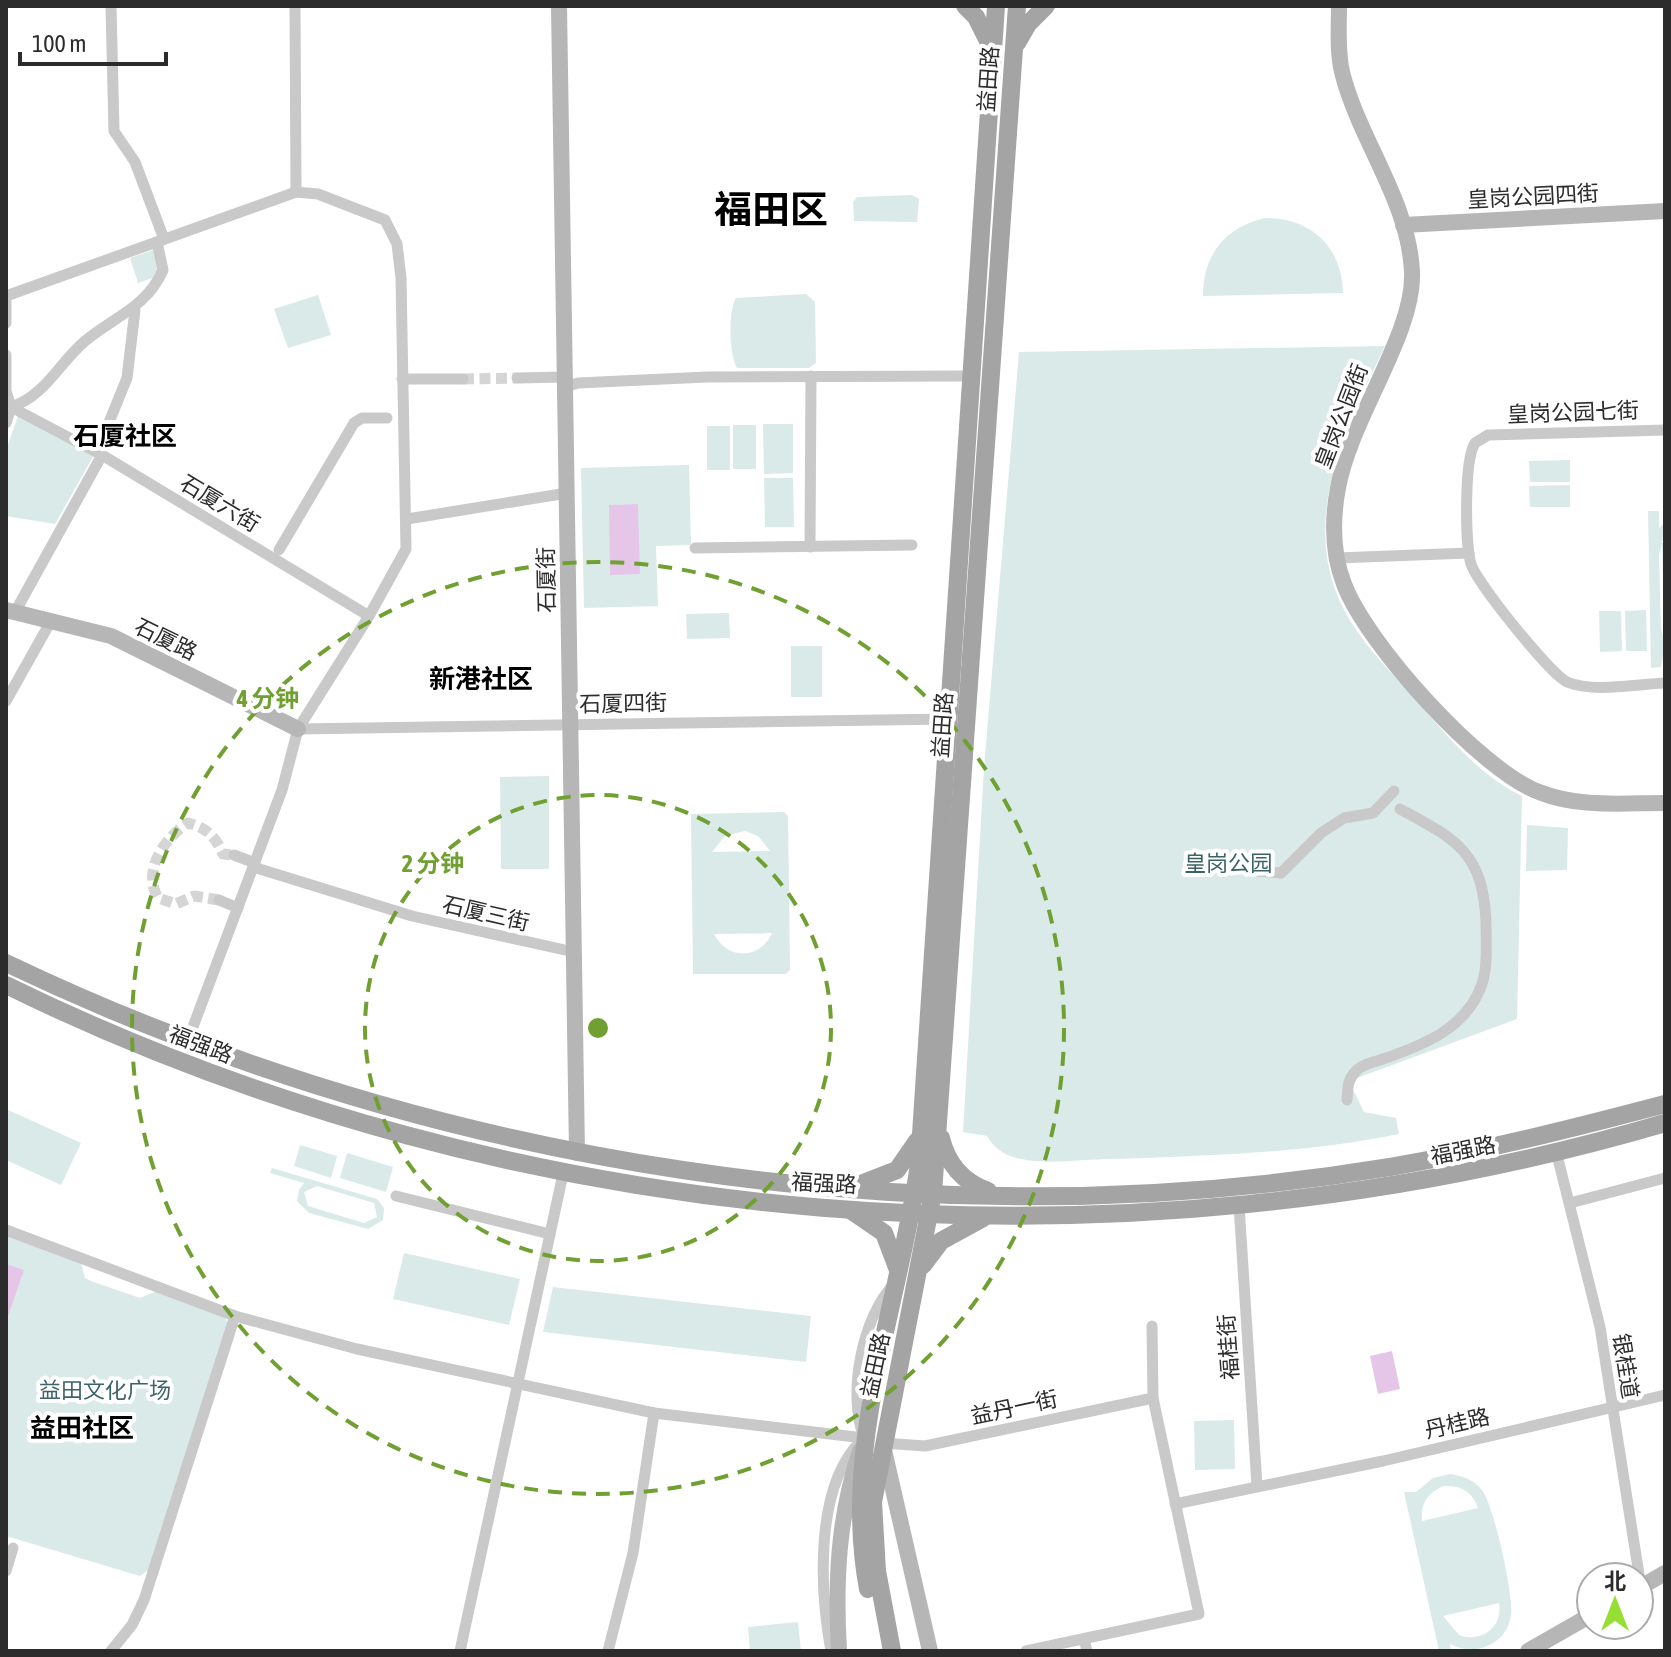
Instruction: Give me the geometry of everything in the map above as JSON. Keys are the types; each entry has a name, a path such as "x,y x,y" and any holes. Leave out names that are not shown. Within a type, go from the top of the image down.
{"main road":[{"path":"965,6 981,26 993,52"},
{"name":"益田路","path":"873,1440 920,1271 931,1212 924,1192 921,1131 996,6"},
{"name":"益田路","path":"884,1645 873,1502 873,1440 912,1211 924,1192 939,1123 1017,6"},
{"path":"1013,57 1025,28 1046,6"},
{"name":"福强路","path":"6,963 188,1040 285,1076 386,1106 577,1153 727,1176 924,1192 999,1204 1239,1205 1422,1183 1557,1155 1665,1123"},
{"name":"福强路","path":"6,985 162,1055 288,1101 414,1139 563,1174 691,1195 838,1208 931,1212 1236,1186 1372,1169 1524,1141 1665,1104"},
{"path":"920,1271 929,1255 950,1234 999,1204 958,1172 942,1143 939,1123"},
{"path":"841,1187 883,1178 897,1170 915,1148 921,1131"},
{"path":"838,1208 863,1215 884,1233 899,1278"}],"street":[{"path":"11,407 27,402 86,340 135,310 161,274 163,260 160,240 135,162 114,131 111,6"},
{"path":"295,6 296,192"},
{"name":"石厦街","path":"559,6 577,1153"},
{"name":"皇岗公园街","path":"1339,6 1339,53 1346,85 1403,225 1412,268 1410,302 1346,453 1334,517 1337,558 1345,587 1371,635 1492,766 1526,787 1564,800 1593,804 1665,803"},
{"path":"6,323 6,296 296,192 326,196 389,225 400,258 406,549 369,616 298,729 282,790 188,1040"},
{"name":"皇岗公园四街","path":"1403,225 1665,211"},
{"path":"10,611 100,453 127,378 135,310"},
{"path":"6,355 6,391 11,407 6,423"},
{"path":"810,547 811,376"},
{"path":"517,378 600,382 811,376 971,376"},
{"path":"402,379 463,379"},
{"name":"石厦六街","path":"11,407 100,453 369,616"},
{"path":"279,550 354,423 360,418 387,418"},
{"name":"皇岗公园七街","path":"1665,430 1482,437 1472,448 1469,461 1469,553 1481,584 1564,680 1589,686 1665,683"},
{"path":"407,519 567,493"},
{"path":"695,548 912,545"},
{"path":"1337,558 1469,553"},
{"name":"石厦路","path":"10,611 111,636 298,729"},
{"path":"6,701 51,621"},
{"name":"石厦四街","path":"298,729 948,719"},
{"path":"1257,871 1281,873 1321,833 1344,818 1373,813 1394,791"},
{"path":"1347,1100 1348,1081 1358,1068 1429,1042 1469,1010 1483,982 1486,919 1479,879 1465,849 1441,830 1400,809"},
{"name":"石厦三街","path":"234,855 254,865 412,916 574,952"},
{"path":"219,900 238,908"},
{"name":"银桂道","path":"1557,1155 1595,1300 1636,1561"},
{"path":"460,1651 563,1174"},
{"path":"1570,1203 1665,1178"},
{"path":"396,1196 550,1234"},
{"name":"福桂街","path":"1239,1205 1257,1486"},
{"name":"益丹一街","path":"6,1230 235,1316 357,1349 654,1413 925,1446 1153,1398"},
{"path":"111,1651 132,1625 144,1600 235,1316"},
{"path":"1026,1651 1086,1645 1199,1614 1153,1398 1152,1326"},
{"name":"丹桂路","path":"1175,1504 1665,1395"},
{"path":"608,1651 633,1553 654,1413"},
{"path":"831,1651 824,1606 828,1519 837,1474 847,1455 873,1440"},
{"name":"益田路","path":"839,1651 838,1557 842,1516 873,1440"},
{"name":"益田路","path":"873,1440 930,1651"},
{"path":"6,1571 13,1548"},
{"path":"1528,1651 1575,1624"}],"green space":[{"path":"912,195 919,199 917,222 854,221 853,202 857,197"},
{"path":"1265,218 1296,223 1321,238 1337,262 1343,293 1203,296 1207,268 1219,245 1238,228"},
{"path":"156,249 160,264 155,277 138,283 130,258"},
{"path":"806,294 815,302 816,363 809,368 737,368 730,333 736,298"},
{"path":"318,295 331,335 288,348 274,309"},
{"name":"皇岗公园","path":"1385,346 1353,415 1330,486 1325,521 1327,557 1336,593 1368,646 1464,753 1491,777 1522,796 1517,1019 1349,1081 1364,1112 1396,1118 1399,1134 1328,1146 1221,1155 1055,1162 1032,1161 1005,1154 987,1136 963,1132 984,768 1019,352"},
{"path":"18,416 94,455 55,524 6,516 6,450"},
{"path":"763,424 793,424 793,473 764,474"},
{"path":"733,425 756,425 756,469 733,469"},
{"path":"707,426 730,426 730,470 707,470"},
{"path":"1570,460 1570,482 1530,482 1529,461"},
{"path":"689,465 691,545 656,546 658,606 584,608 581,468"},
{"path":"764,478 793,478 794,527 765,527"},
{"path":"1570,485 1570,507 1530,507 1529,486"},
{"path":"1648,511 1659,511 1659,528 1665,522 1662,543 1665,543 1665,640 1662,544 1659,555 1661,629 1665,645 1661,667 1651,668"},
{"path":"1646,610 1647,651 1626,651 1625,611"},
{"path":"1599,611 1621,611 1622,651 1600,652"},
{"path":"729,613 730,638 687,639 686,614"},
{"path":"791,646 822,646 822,697 791,697"},
{"path":"549,776 549,869 501,869 500,777"},
{"path":"784,812 788,816 790,970 786,974 693,974 691,814","holes":["745,831 758,836 770,851 712,852 725,836","772,933 760,948 743,953 727,949 714,934"]},
{"path":"1527,825 1568,828 1567,870 1526,871"},
{"path":"6,1109 81,1143 61,1185 6,1160"},
{"path":"300,1145 337,1156 331,1178 294,1166"},
{"path":"347,1153 393,1167 386,1192 340,1178"},
{"path":"272,1168 377,1199 384,1208 383,1220 368,1229 309,1213 297,1201 304,1183 270,1173","holes":["317,1186 374,1203 377,1217 364,1223 308,1206 304,1192"]},
{"name":"益田文化广场","path":"6,1232 81,1263 85,1278 91,1281 140,1298 157,1291 224,1316 230,1327 153,1567 140,1576 6,1536"},
{"path":"404,1253 520,1279 509,1325 393,1299"},
{"path":"553,1287 811,1316 806,1362 543,1332"},
{"path":"1234,1420 1235,1469 1195,1470 1194,1421"},
{"path":"1450,1474 1464,1477 1482,1490 1487,1499 1506,1571 1511,1605 1511,1615 1503,1634 1488,1646 1470,1649 1450,1644 1451,1651 1439,1651 1404,1492 1416,1492 1433,1478","holes":["1444,1486 1466,1491 1478,1508 1422,1521 1426,1499","1499,1603 1498,1620 1494,1626 1475,1637 1459,1635 1443,1616"]},
{"path":"798,1622 801,1651 750,1651 748,1627"}],"shaded area":[{"path":"638,504 640,574 610,575 609,505"},
{"path":"6,1264 24,1270 6,1322"},
{"path":"1392,1351 1400,1389 1378,1394 1370,1356"}],"tunnel":[{"path":"463,379 517,378"},
{"path":"219,900 194,896 176,904 158,898 154,888 154,866 171,837 188,823 210,834 223,854 234,855"}],"district":[{"name":"福田区","path":"771,209"},
{"name":"石厦社区","path":"125,436"},
{"name":"新港社区","path":"481,679"},
{"name":"益田社区","path":"82,1428"}]}
